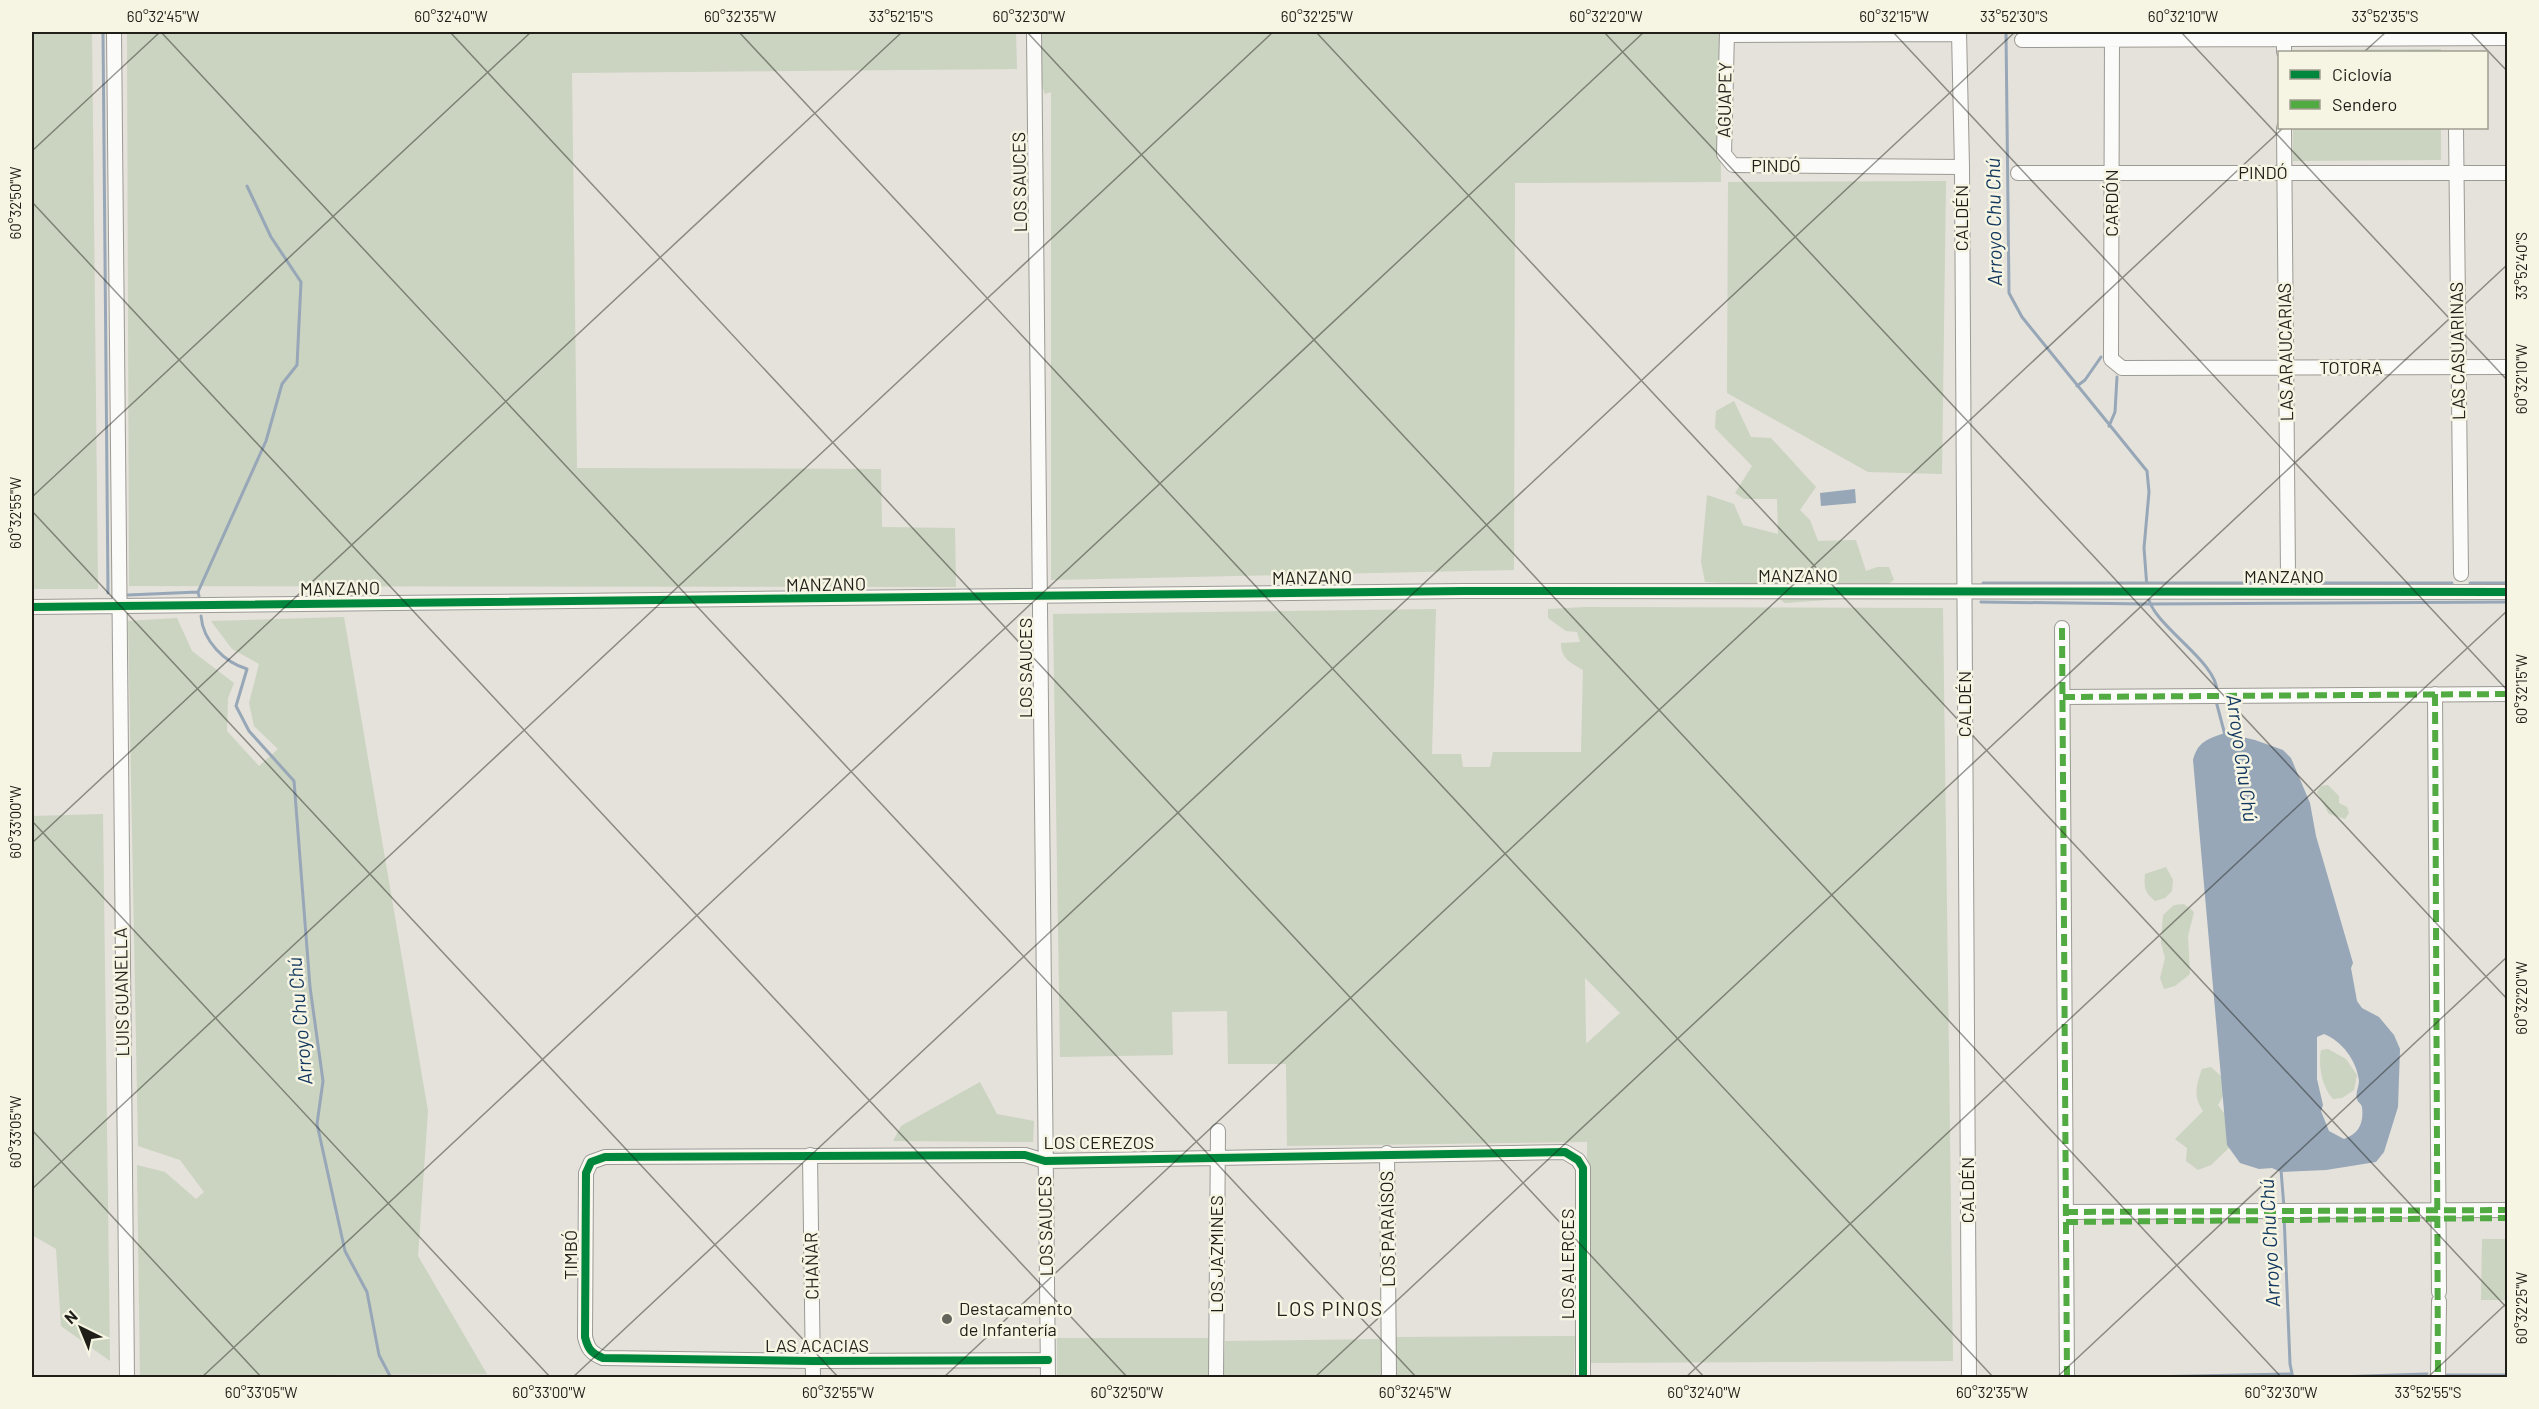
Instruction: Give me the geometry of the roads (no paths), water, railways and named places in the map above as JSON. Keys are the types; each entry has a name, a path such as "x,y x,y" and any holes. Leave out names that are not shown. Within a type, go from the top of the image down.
{"street":[{"name":"LUIS GUANELLA","path":"114,32 117,606 127,1377"},
{"name":"LOS SAUCES","path":"1034,32 1047,1377"},
{"path":"1727,33 1959,33"},
{"name":"AGUAPEY","path":"1727,33 1724,154 1733,165"},
{"name":"CALDÉN","path":"1959,33 1962,167 1969,1377"},
{"path":"2022,40 2112,36 2284,41 2456,35 2508,38"},
{"path":"2456,35 2456,51"},
{"name":"CARDÓN","path":"2112,36 2111,358 2122,369"},
{"name":"LAS ARAUCARIAS","path":"2284,129 2288,576"},
{"name":"LAS CASUARINAS","path":"2456,129 2460,574"},
{"name":"PINDÓ","path":"1733,165 1962,167"},
{"name":"PINDÓ","path":"2018,173 2508,173"},
{"name":"TOTORA","path":"2122,369 2508,367"},
{"name":"MANZANO","path":"32,607 1040,598 1463,591 2508,592"},
{"path":"2062,628 2067,1377"},
{"path":"2435,694 2438,1377"},
{"path":"2063,696 2508,694"},
{"name":"LOS JAZMINES","path":"1216,1377 1218,1131"},
{"name":"LOS CEREZOS","path":"591,1162 605,1157 810,1155 1025,1155 1045,1161 1557,1151 1572,1155"},
{"name":"LOS PARAÍSOS","path":"1387,1153 1389,1377"},
{"name":"CHAÑAR","path":"810,1155 813,1377"},
{"name":"LOS ALERCES","path":"1572,1155 1583,1168 1583,1377"},
{"name":"TIMBÓ","path":"588,1350 585,1337 586,1173 591,1162"},
{"path":"2066,1217 2438,1214 2508,1210"},
{"path":"2438,1214 2508,1218"},
{"name":"LAS ACACIAS","path":"588,1350 603,1358 813,1361 1048,1360"}],"water":[{"path":"1855,489 1856,503 1821,506 1820,493"},
{"path":"2225,733 2283,750 2291,758 2310,803 2316,836 2353,963 2351,968 2357,1001 2362,1008 2379,1017 2394,1035 2400,1049 2398,1107 2384,1152 2376,1162 2326,1170 2281,1172 2272,1168 2259,1169 2240,1163 2227,1145 2193,760 2201,745","holes":["2324,1034 2331,1037 2352,1059 2359,1081 2357,1100 2362,1107 2361,1123 2357,1131 2344,1139 2329,1131 2321,1111 2323,1105 2317,1079 2317,1037"]}],"waterway":[{"path":"103,32 108,593"},
{"name":"Arroyo Chu Chú","path":"2006,32 2009,293 2022,317 2147,471 2149,492 2144,548 2147,588"},
{"path":"198,592 266,441 282,384 297,365 301,282 271,237 247,186"},
{"path":"2077,386 2085,380 2101,357"},
{"path":"2109,426 2115,412 2117,377"},
{"path":"1983,583 2279,583"},
{"path":"2297,583 2452,583"},
{"path":"2470,583 2508,583"},
{"path":"128,595 198,592 199,596"},
{"name":"Arroyo Chu Chú","path":"2148,595 2160,618 2207,668 2214,680 2217,692"},
{"path":"1981,602 2148,604 2508,602"},
{"name":"Arroyo Chu Chú","path":"201,616 206,634 216,649 230,661 247,669 236,706 249,731 294,781 310,987 323,1081 317,1124 345,1251 367,1292 379,1355 391,1378"},
{"name":"Arroyo Chu Chú","path":"2216,701 2225,735"},
{"name":"Arroyo Chu Chú","path":"2281,1170 2284,1208"},
{"name":"Arroyo Chu Chú","path":"2284,1215 2290,1364 2293,1378"},
{"path":"2099,1378 2292,1374"},
{"path":"2306,1378 2427,1374"},
{"path":"2447,1375 2508,1375"}],"place":[{"name":"Destacamento de Infantería","path":"947,1319"}],"district":[{"name":"LOS PINOS","path":"1330,1309"}]}
